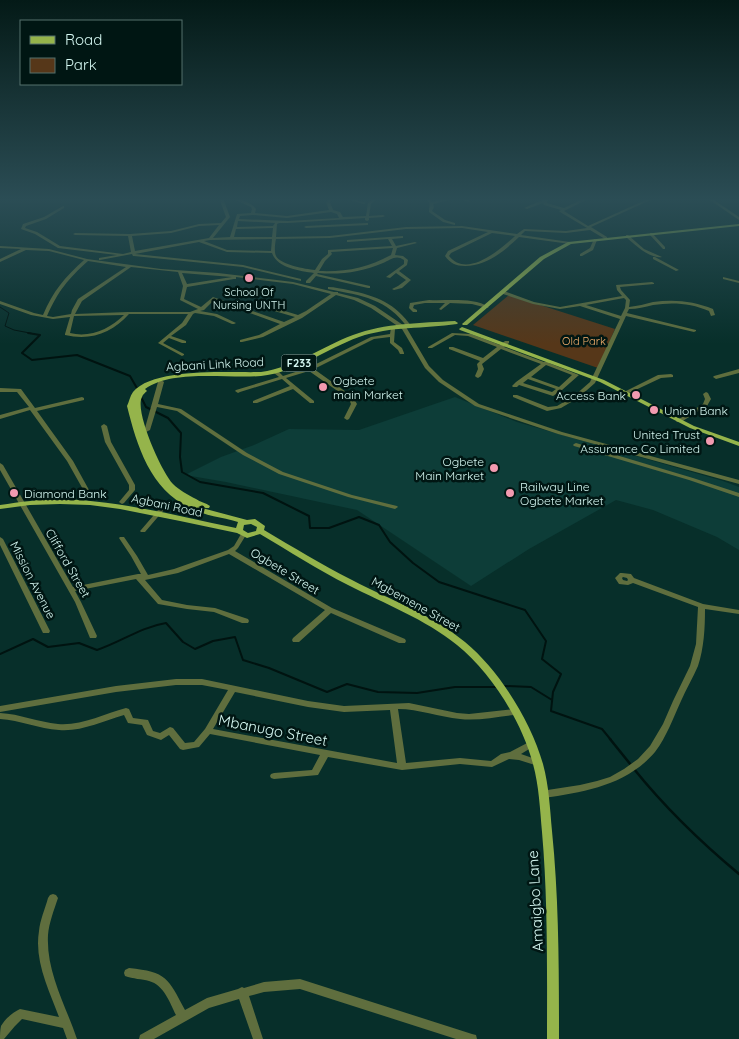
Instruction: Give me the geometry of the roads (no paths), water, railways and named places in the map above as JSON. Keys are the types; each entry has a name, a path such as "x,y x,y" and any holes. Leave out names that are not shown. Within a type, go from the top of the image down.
{"main road":[{"path":"461,324 487,307 542,258 563,246"},
{"name":"Agbani Link Road","path":"139,392 161,382 183,379 260,378 279,375 296,369 360,337 406,328 461,324 504,345"},
{"path":"504,345 547,362 595,377"},
{"path":"504,345 595,377 680,420 704,431 739,443"},
{"name":"Agbani Link Road","path":"139,392 156,380 169,377 279,375"},
{"path":"139,392 137,411 141,432 164,476 172,486 201,505 240,516 243,527 251,536 260,531 260,525 243,527"},
{"name":"Agbani Road","path":"0,505 52,498 91,499 122,502 158,512"},
{"name":"Agbani Road","path":"20,502 98,503 243,527"},
{"name":"Mgbemene Street","path":"260,531 462,644 485,668 514,712 531,744 538,763"},
{"name":"Amaigbo Lane","path":"538,763 544,794 551,886 553,1039"}],"street":[{"path":"60,246 243,266 376,298 398,312 427,367 441,382 477,404 565,434 739,482"},
{"path":"132,246 133,253"},
{"path":"45,316 53,295 68,277 87,260 166,246"},
{"path":"216,246 227,251 274,252"},
{"path":"275,246 274,252 282,262 316,274 368,287"},
{"path":"461,246 449,252 447,256 449,260 462,264 480,264 503,246"},
{"path":"581,255 592,249 593,246"},
{"path":"639,246 677,270"},
{"path":"0,247 54,251 87,260 130,266 293,283 336,293 368,304 406,328"},
{"path":"308,282 316,274 325,257 330,254 329,251 395,247 393,256"},
{"path":"0,261 28,248"},
{"path":"643,250 660,258"},
{"path":"316,274 359,270 378,264 393,256 406,260 406,264 398,272 388,277"},
{"path":"128,313 118,324 101,332 72,336 67,334 80,300 130,266"},
{"path":"180,272 185,286 182,300 202,309"},
{"path":"394,289 400,288 410,280 398,272"},
{"path":"185,286 240,278"},
{"path":"725,278 739,282"},
{"path":"515,396 543,408 552,409 576,397 592,383 627,308 628,301 618,286 652,283"},
{"path":"502,292 549,307 567,308 625,297"},
{"path":"242,342 261,336 314,310 336,293"},
{"path":"182,355 160,343 184,324 193,313 202,309 213,298 284,324"},
{"path":"415,311 411,308 412,304 431,300 448,302 460,300 478,303 487,307"},
{"path":"0,302 53,318 74,315 128,313 193,313 215,315 234,323"},
{"path":"441,309 448,302"},
{"path":"627,308 660,303 690,303 710,310 713,315"},
{"path":"582,305 597,311 694,332"},
{"path":"273,309 300,317"},
{"path":"238,391 279,375 310,369 373,338 393,332 392,342 402,353"},
{"path":"430,347 456,334 473,336 504,345"},
{"path":"168,337 184,342"},
{"path":"478,376 481,369 478,364 504,345"},
{"path":"451,348 484,360"},
{"path":"547,362 576,375 555,393 551,394 516,385 527,377 547,362"},
{"path":"310,369 351,398 354,404 347,418"},
{"path":"716,377 739,371"},
{"path":"279,375 312,402"},
{"path":"627,392 660,376 671,376"},
{"path":"527,377 560,389"},
{"path":"141,432 148,429 161,382"},
{"path":"255,402 293,387"},
{"path":"0,390 18,390 70,461 91,499"},
{"path":"680,420 705,405 708,399 706,394"},
{"path":"0,416 82,399"},
{"path":"154,409 179,410 245,454 281,473 350,496 395,507"},
{"path":"104,426 108,442 132,485 132,490 122,502"},
{"path":"576,445 739,495"},
{"name":"Clifford Street","path":"0,465 71,590 93,636"},
{"path":"143,531 158,512"},
{"path":"71,590 176,570 230,551 236,547 243,527"},
{"path":"122,538 134,556 142,577 160,602 186,608 215,610 245,621"},
{"name":"Mission Avenue","path":"0,539 46,631"},
{"name":"Ogbete Street","path":"230,551 330,610 402,641"},
{"path":"632,580 702,606 739,612"},
{"path":"544,794 579,790 602,784 636,766 649,753 663,733 694,665 700,634 702,606"},
{"path":"296,640 330,610"},
{"path":"0,709 116,689 176,682 202,682 308,704 344,709 409,706 469,717 514,712"},
{"path":"208,732 233,688"},
{"path":"394,707 402,767"},
{"name":"Mbanugo Street","path":"0,716 11,716 57,727 86,724 126,711 132,722 145,722 150,733 161,737 170,730 183,747 196,745 208,732 402,767 460,762 492,764 502,756 512,755 531,744"},
{"path":"274,776 315,773 325,754"},
{"path":"512,755 538,763"},
{"path":"52,898 43,938 45,954 51,988 72,1039"},
{"path":"129,973 157,977 163,982 182,1015"},
{"path":"144,1039 206,1002 264,987 306,985 472,1039"},
{"path":"242,992 258,1039"},
{"path":"0,1036 20,1014 67,1024"}],"waterway":[{"path":"0,307 9,313 5,326 14,330 35,334"},
{"path":"28,333 40,335 22,353 32,360 77,355 130,376 138,390"},
{"path":"141,397 146,407 168,418 181,433 180,457 182,472 200,482 263,493 309,516 310,528 329,528 359,517 379,525 390,542 413,563 439,582 525,610 546,641 542,659 561,674 553,692 551,711 602,729 611,740"},
{"path":"0,654 33,639 48,647 79,643 97,650 140,631 166,623 183,642 195,649 213,641 235,637 243,660 269,668 327,692 347,684 378,692 417,693 455,687 497,687"},
{"path":"505,686 531,687 552,700"},
{"path":"610,739 631,765"},
{"path":"634,769 684,824 739,874"}],"place":[{"name":"School Of Nursing UNTH","path":"249,278"},
{"name":"Ogbete main Market","path":"323,387"},
{"name":"Access Bank","path":"636,395"},
{"name":"Union Bank","path":"654,410"},
{"name":"United Trust Assurance Co Limited","path":"710,441"},
{"name":"Ogbete Main Market","path":"494,468"},
{"name":"Diamond Bank","path":"14,493"},
{"name":"Railway Line Ogbete Market","path":"510,493"}],"park label":[{"name":"Old Park","path":"584,341"}]}
